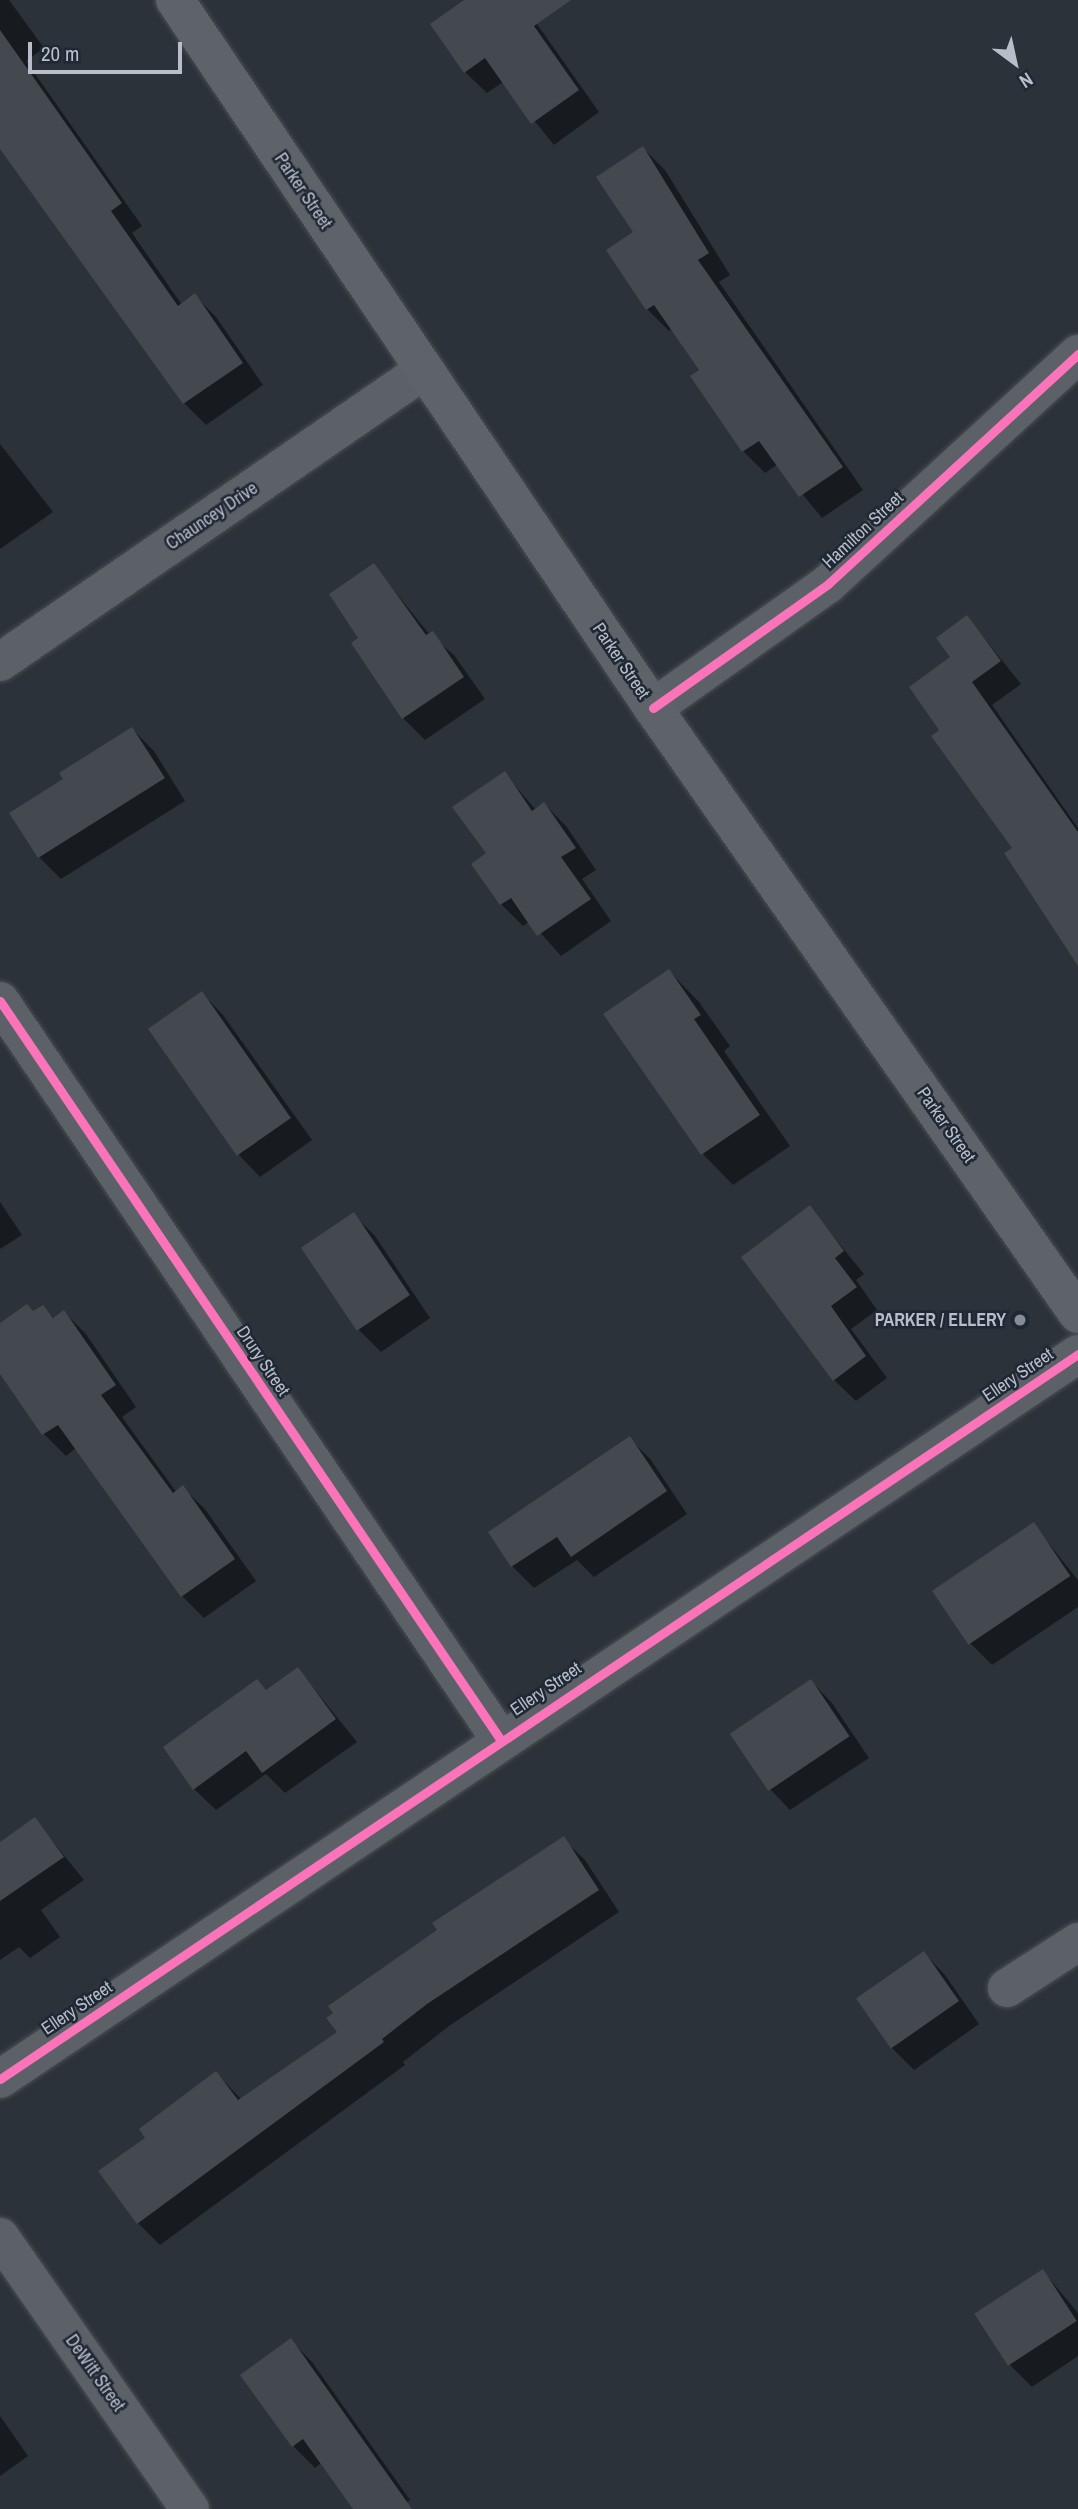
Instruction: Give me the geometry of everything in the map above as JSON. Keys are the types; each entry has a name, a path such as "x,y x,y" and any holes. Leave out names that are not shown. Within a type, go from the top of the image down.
{"main road":[{"name":"Parker Street","path":"175,0 653,708 1078,1314"}],"street":[{"name":"Hamilton Street","path":"653,708 828,584 1078,354"},
{"name":"Chauncey Drive","path":"0,662 423,371"},
{"name":"Drury Street","path":"0,1001 500,1739"},
{"name":"Ellery Street","path":"0,2079 500,1739 1078,1354"},
{"path":"1007,1988 1078,1942"},
{"name":"DeWitt Street","path":"0,2237 190,2509"}],"building":[{"path":"464,0 571,0 534,26 579,90 531,124 485,58 464,73 430,24"},
{"path":"0,30 122,203 111,211 178,306 195,293 243,363 183,404 0,149"},
{"path":"643,146 709,253 698,260 843,467 799,497 759,441 742,452 690,376 699,370 654,305 646,310 606,250 633,232 596,177"},
{"path":"374,563 426,635 433,631 464,677 402,719 351,643 358,638 329,594"},
{"path":"967,615 1001,661 972,682 1078,832 1078,966 1004,853 1012,848 931,736 939,730 909,687 950,657 936,638"},
{"path":"132,727 165,778 38,858 9,813 63,779 59,773"},
{"path":"505,771 532,811 544,802 576,848 561,857 591,899 537,936 511,898 500,905 471,864 486,853 452,807"},
{"path":"669,969 701,1015 694,1019 760,1115 701,1155 603,1014"},
{"path":"202,991 291,1118 237,1156 148,1029"},
{"path":"810,1205 844,1251 835,1258 857,1287 831,1306 866,1356 833,1381 741,1257"},
{"path":"354,1212 410,1295 357,1331 301,1248"},
{"path":"27,1304 33,1311 43,1305 53,1318 64,1310 116,1385 101,1395 173,1493 183,1485 235,1559 181,1597 58,1425 42,1435 0,1374 0,1323"},
{"path":"630,1436 667,1491 571,1557 557,1537 511,1567 488,1532"},
{"path":"1034,1522 1070,1576 968,1645 932,1591"},
{"path":"298,1667 336,1719 262,1773 246,1751 193,1790 163,1747 257,1679 266,1690"},
{"path":"811,1679 850,1736 768,1791 730,1734"},
{"path":"35,1817 64,1857 0,1901 0,1842"},
{"path":"564,1836 599,1890 427,2004 382,2039 384,2042 137,2224 98,2171 145,2138 139,2129 216,2071 238,2100 337,2032 326,2018 333,2013 328,2006 437,1930 432,1923"},
{"path":"924,1951 959,2001 891,2049 856,1999"},
{"path":"1043,2269 1077,2321 1008,2366 974,2314"},
{"path":"291,2338 412,2509 353,2509 303,2439 292,2447 240,2375"}],"cycle path":[{"path":"653,708 828,584 1078,354"},
{"path":"0,1001 500,1739"},
{"path":"0,2079 1078,1354"}],"place":[{"name":"PARKER / ELLERY","path":"1020,1320"}]}
